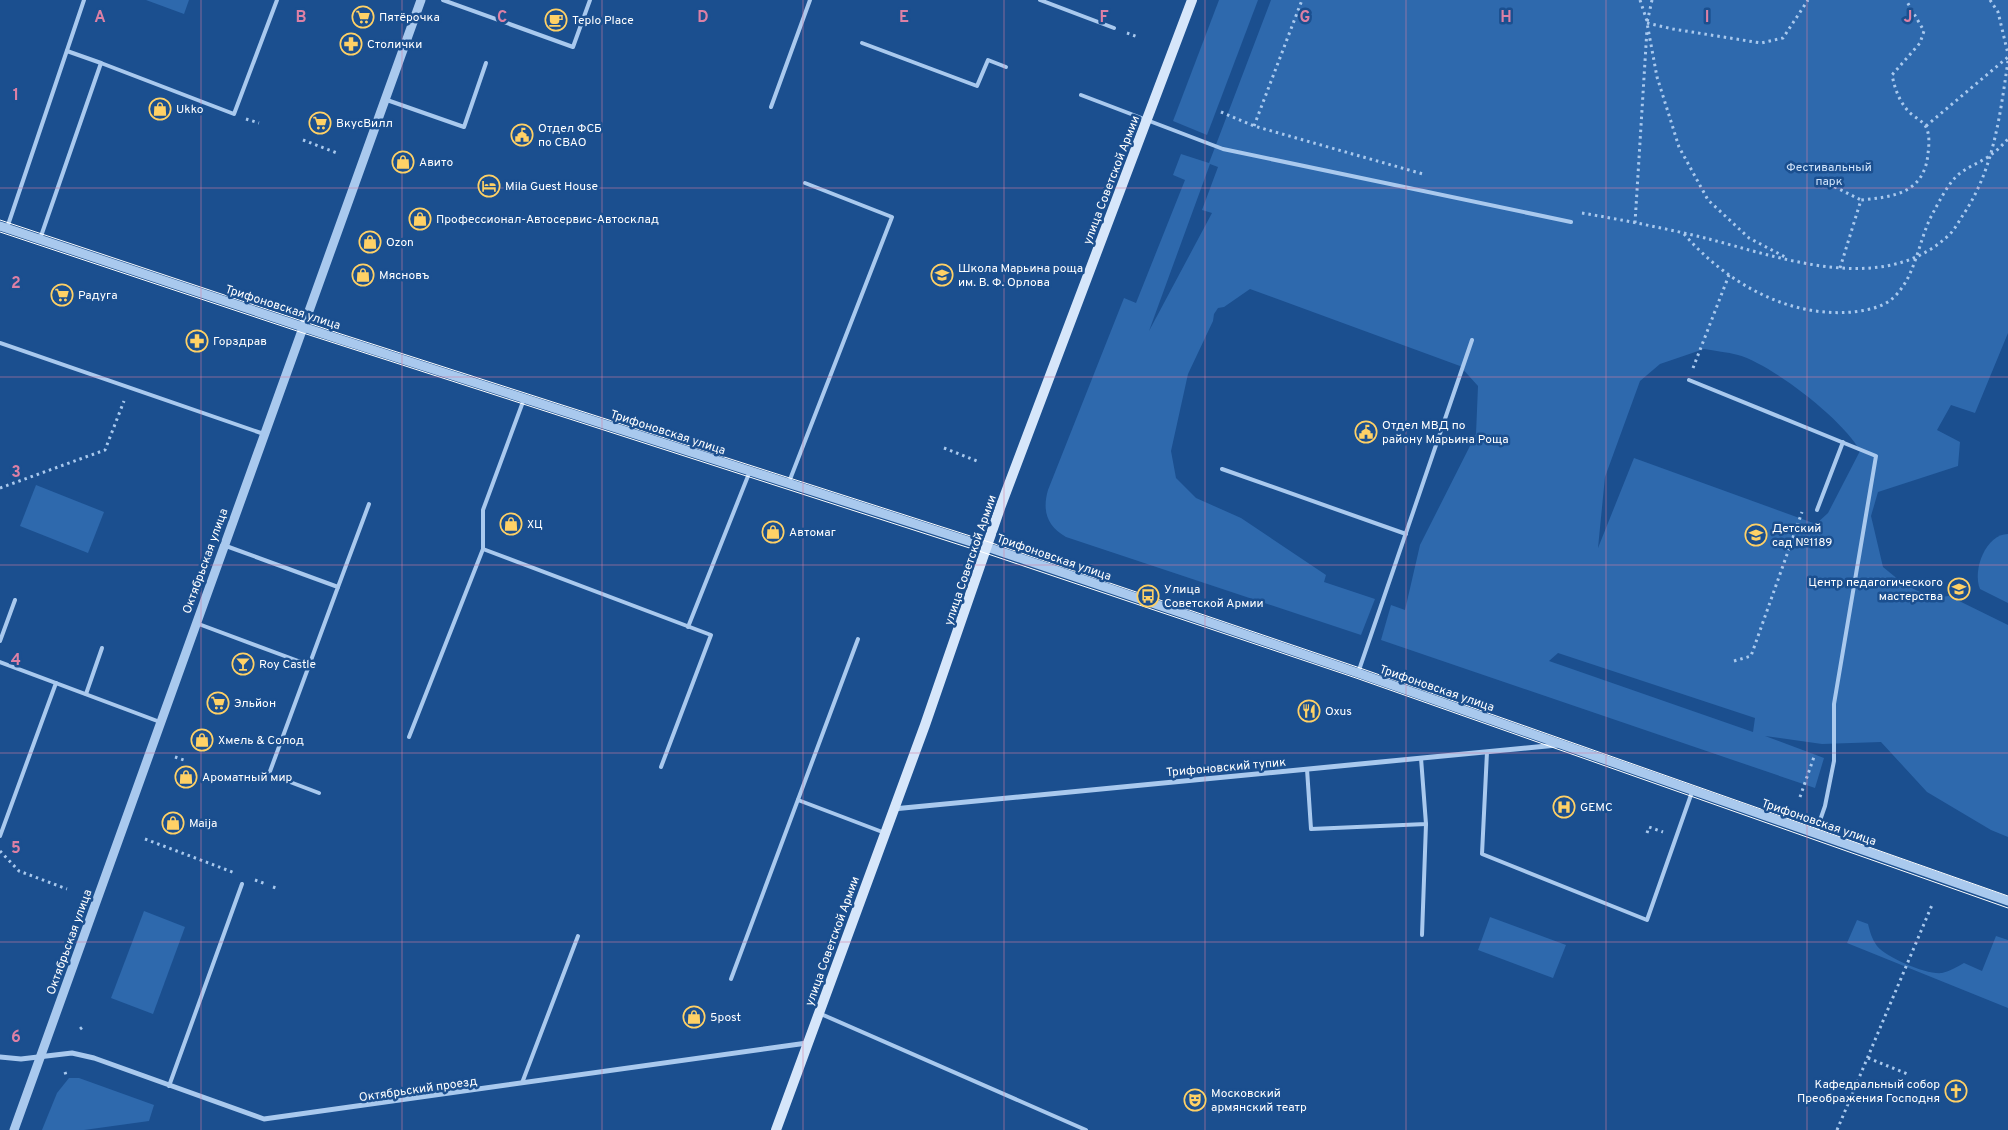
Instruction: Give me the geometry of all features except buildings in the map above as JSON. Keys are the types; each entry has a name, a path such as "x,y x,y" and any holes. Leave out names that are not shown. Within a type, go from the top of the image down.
{"main road":[{"name":"улица Советской Армии","path":"776,1130 987,548 1192,0"}],"street":[{"name":"Октябрьская улица","path":"14,1130 421,0"},
{"name":"Трифоновская улица","path":"3,227 524,399 987,548 1358,673 2008,902"},
{"name":"Трифоновский тупик","path":"893,809 1561,745"},
{"name":"Октябрьский проезд","path":"0,1057 20,1059 72,1053 264,1119 808,1043"}],"lane":[{"path":"3,227 84,0"},
{"path":"67,51 234,114 277,0"},
{"path":"443,0 573,48 590,0"},
{"path":"772,107 810,0"},
{"path":"1040,0 1114,28"},
{"path":"862,44 977,86 988,60 1006,67"},
{"path":"40,239 101,63"},
{"path":"385,99 464,127 486,63"},
{"path":"1081,96 1223,149 1571,222"},
{"path":"789,483 892,217 805,183"},
{"path":"1358,673 1472,340"},
{"path":"0,343 264,434"},
{"path":"1688,380 1876,456 1834,704 1834,761 1825,806 1817,829 1819,835"},
{"path":"409,737 483,549 483,510 524,399"},
{"path":"1818,510 1843,442"},
{"path":"1222,469 1406,534"},
{"path":"688,627 750,471"},
{"path":"319,793 269,774 369,504"},
{"path":"224,545 338,587"},
{"path":"483,549 711,635 660,767"},
{"path":"0,641 15,600"},
{"path":"196,623 309,665"},
{"path":"731,978 858,639"},
{"path":"86,694 102,648"},
{"path":"0,662 160,722"},
{"path":"0,836 56,683"},
{"path":"1488,752 1482,854 1647,920 1692,791"},
{"path":"1422,758 1426,824 1422,935"},
{"path":"1307,769 1312,829 1426,824"},
{"path":"798,800 885,833"},
{"path":"169,1086 242,884"},
{"path":"522,1084 578,936"},
{"path":"818,1013 1086,1130"}],"path":[{"path":"1221,112 1254,126 1302,0"},
{"path":"1640,0 1647,23 1657,77 1679,148 1708,200 1749,238 1792,261"},
{"path":"1634,223 1647,23 1652,0"},
{"path":"1647,23 1760,43 1783,38 1808,0"},
{"path":"1817,178 1861,200 1900,195 1916,185 1927,162 1929,141 1926,126 1909,112 1896,94 1892,75 1920,43 1924,31 1906,0"},
{"path":"1990,0 1998,12 2008,57 2000,119 1992,155 1974,199 1951,234 1914,259 1876,267 1840,268 1792,261 1684,233 1700,252 1729,275 1778,302 1812,311 1842,313 1866,311 1884,305 1898,294 1909,274 1914,259 1933,213 1958,175 1992,155 2008,138"},
{"path":"1926,126 2008,57"},
{"path":"302,140 337,153"},
{"path":"1840,268 1861,200"},
{"path":"1688,380 1729,275"},
{"path":"0,488 105,450 129,387"},
{"path":"944,448 977,461"},
{"path":"1734,660 1751,656 1802,512 1818,510"},
{"path":"1800,797 1815,754"},
{"path":"175,756 187,761"},
{"path":"1646,833 1649,827 1664,832"},
{"path":"144,839 238,874"},
{"path":"0,851 19,871 67,889"},
{"path":"247,878 266,884"},
{"path":"272,887 279,889"},
{"path":"1837,1130 1932,905"},
{"path":"1868,1058 1910,1076"}],"green space":[{"path":"146,0 189,0 184,14"},
{"path":"1219,0 1258,0 1207,135 1173,121"},
{"name":"Фестивальный парк","path":"1271,0 2008,0 2008,333 1975,413 1951,405 1937,430 1960,442 1958,466 1878,492 1871,516 1883,567 1905,585 1933,598 1949,596 2008,625 2008,837 1991,830 1927,792 1881,742 1822,744 1765,736 1824,758 1815,788 1381,640 1391,605 1405,610 1420,545 1476,434 1478,386 1460,366 1250,289 1224,307 1218,308 1188,374 1171,451 1176,478 1196,498 1241,518 1326,575 1324,582 1375,599 1361,635 1066,537 1054,528 1046,511 1048,490 1124,298 1136,303 1185,180 1173,175 1181,154 1209,163","holes":["1210,164 1218,167 1202,210 1212,213 1149,331","1704,349 1738,355 1769,369 1823,409 1852,438 1860,451 1828,513 1816,524 1634,458 1598,548 1605,477 1640,381 1660,364","1558,653 1755,718 1753,732 1549,661"]},
{"path":"36,485 104,512 88,553 20,526"},
{"path":"2008,534 2008,603 1980,589 1978,572 1987,546 2000,536"},
{"path":"144,911 185,927 153,1014 111,998"},
{"path":"1490,917 1566,945 1553,978 1478,950"},
{"path":"1857,920 1868,924 1870,933 1877,946 1889,956 1908,965 1935,973 1945,972 1964,963 1982,971 1996,936 2008,940 2008,1008 1847,943"},
{"path":"69,1078 79,1078 154,1105 149,1121 84,1130 42,1130 57,1093"}],"tram line":[{"path":"0,220 341,334 989,542 1360,668 2008,896"},
{"path":"0,232 300,332 985,553 1356,678 2008,908"}],"place":[{"name":"Пятёрочка","path":"363,17"},
{"name":"Teplo Place","path":"556,20"},
{"name":"Столички","path":"351,44"},
{"name":"Ukko","path":"160,109"},
{"name":"ВкусВилл","path":"320,123"},
{"name":"Отдел ФСБ по СВАО","path":"522,135"},
{"name":"Авито","path":"403,162"},
{"name":"Mila Guest House","path":"489,186"},
{"name":"Профессионал-Автосервис-Автосклад","path":"420,219"},
{"name":"Ozon","path":"370,242"},
{"name":"Мясновъ","path":"363,275"},
{"name":"Школа Марьина роща им. В. Ф. Орлова","path":"942,275"},
{"name":"Радуга","path":"62,295"},
{"name":"Горздрав","path":"197,341"},
{"name":"Отдел МВД по району Марьина Роща","path":"1366,432"},
{"name":"ХЦ","path":"511,524"},
{"name":"Автомаг","path":"773,532"},
{"name":"Детский сад №1189","path":"1756,535"},
{"name":"Центр педагогического мастерства","path":"1959,589"},
{"name":"Улица Советской Армии","path":"1148,596"},
{"name":"Roy Castle","path":"243,664"},
{"name":"Эльйон","path":"218,703"},
{"name":"Oxus","path":"1309,711"},
{"name":"Хмель & Солод","path":"202,740"},
{"name":"Ароматный мир","path":"186,777"},
{"name":"GEMC","path":"1564,807"},
{"name":"Maija","path":"173,823"},
{"name":"5post","path":"694,1017"},
{"name":"Кафедральный собор Преображения Господня","path":"1956,1091"},
{"name":"Московский армянский театр","path":"1195,1100"}]}
